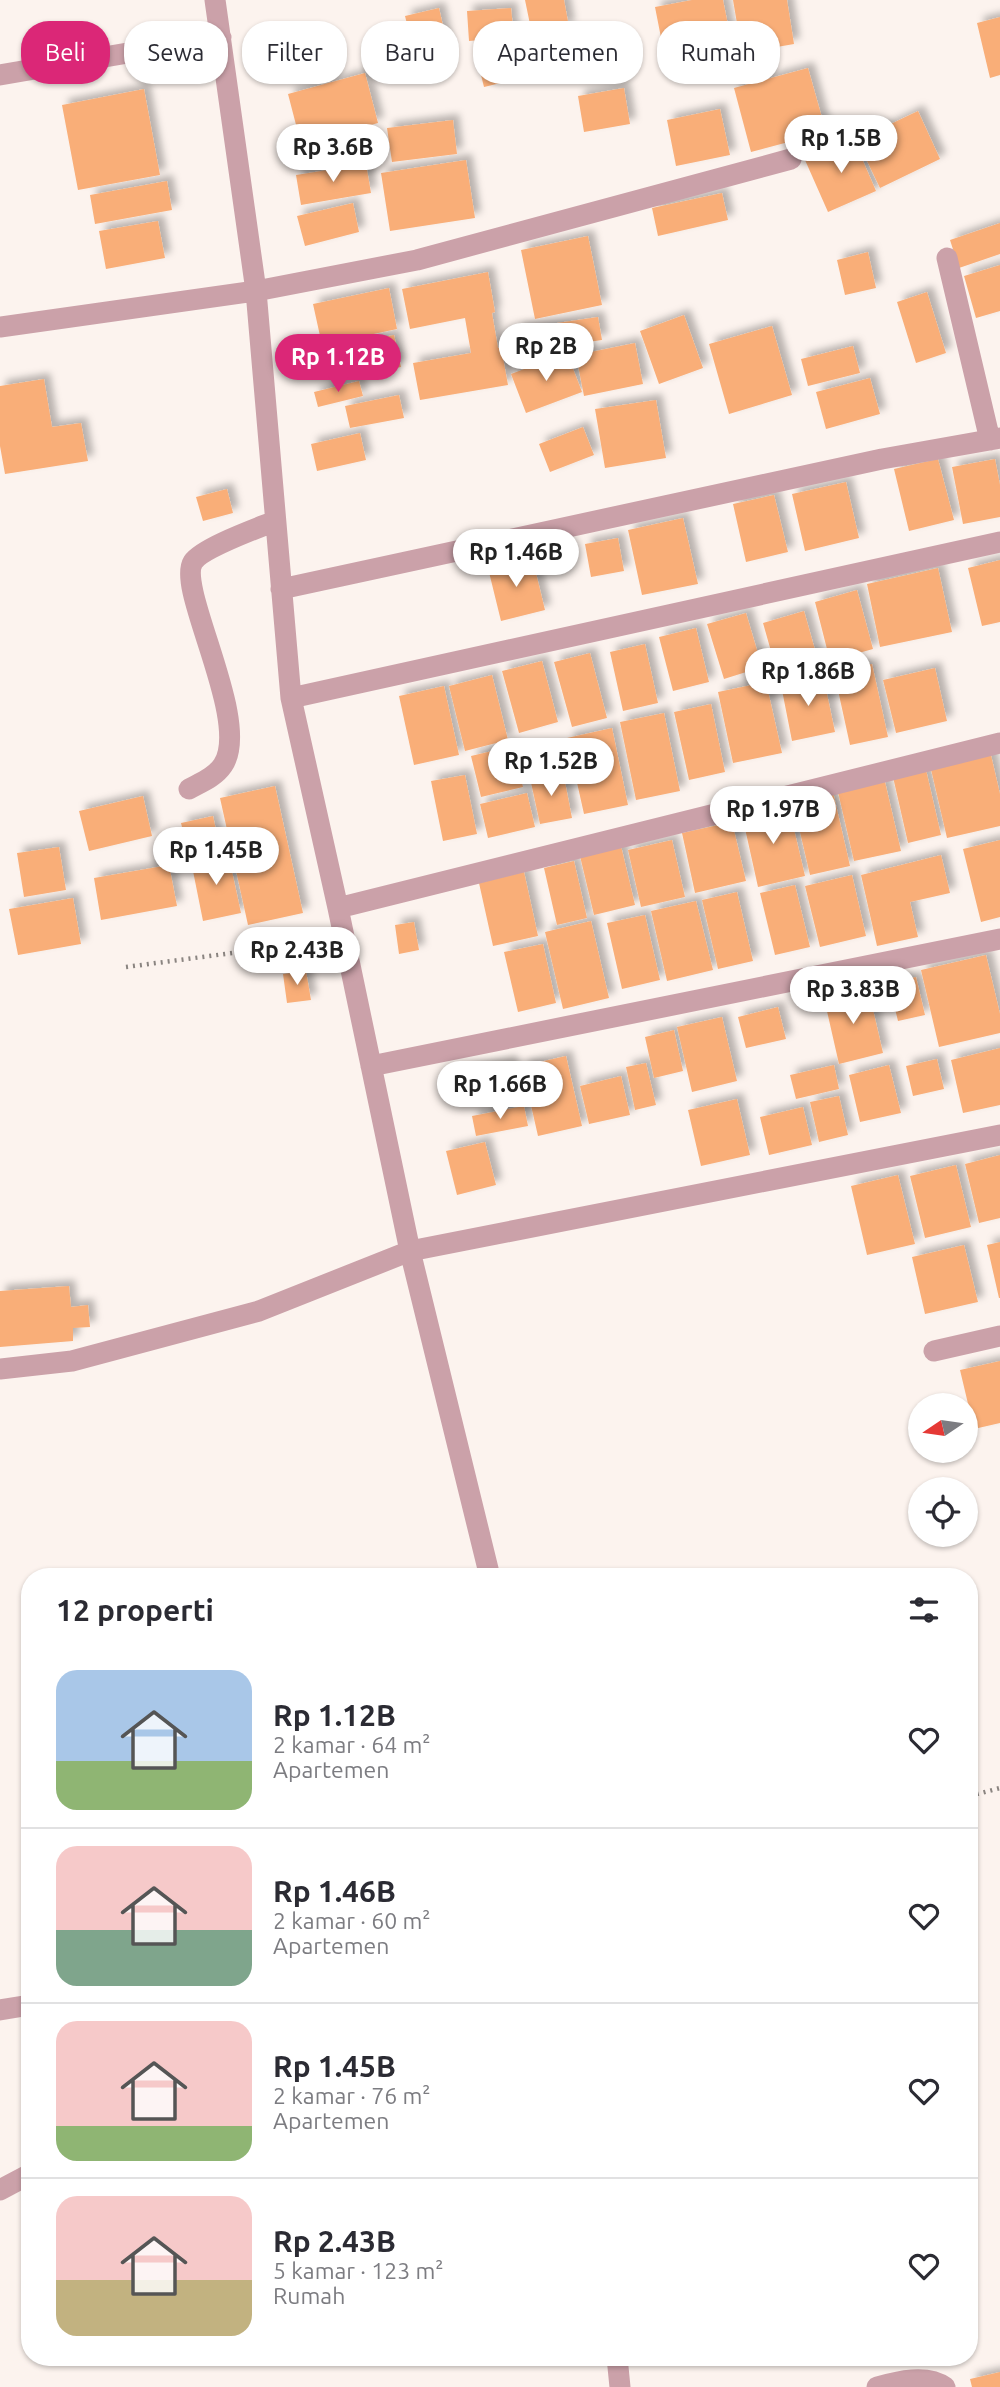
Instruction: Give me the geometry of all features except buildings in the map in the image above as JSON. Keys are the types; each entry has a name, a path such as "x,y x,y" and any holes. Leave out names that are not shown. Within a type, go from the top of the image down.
{"street":[{"path":"215,0 219,21"},
{"path":"0,75 124,54"},
{"path":"228,82 256,292 291,698 345,938 410,1251 488,1568"},
{"path":"0,327 256,292 417,260 791,159"},
{"path":"281,589 882,459 995,439 947,258"},
{"path":"189,789 215,775 225,762 229,748 227,716 218,673 192,588 190,573 194,561 212,548 275,521"},
{"path":"291,698 1000,542"},
{"path":"338,908 1000,743"},
{"path":"371,1066 1000,939"},
{"path":"0,1369 72,1361 259,1311 410,1251 1000,1135"},
{"path":"934,1351 1000,1336"},
{"path":"0,2010 21,2006"},
{"path":"0,2190 21,2180"},
{"path":"618,2366 620,2387"},
{"path":"877,2387 930,2380 945,2387"}],"path":[{"path":"126,967 345,938"},
{"path":"978,1794 1000,1788"}]}
